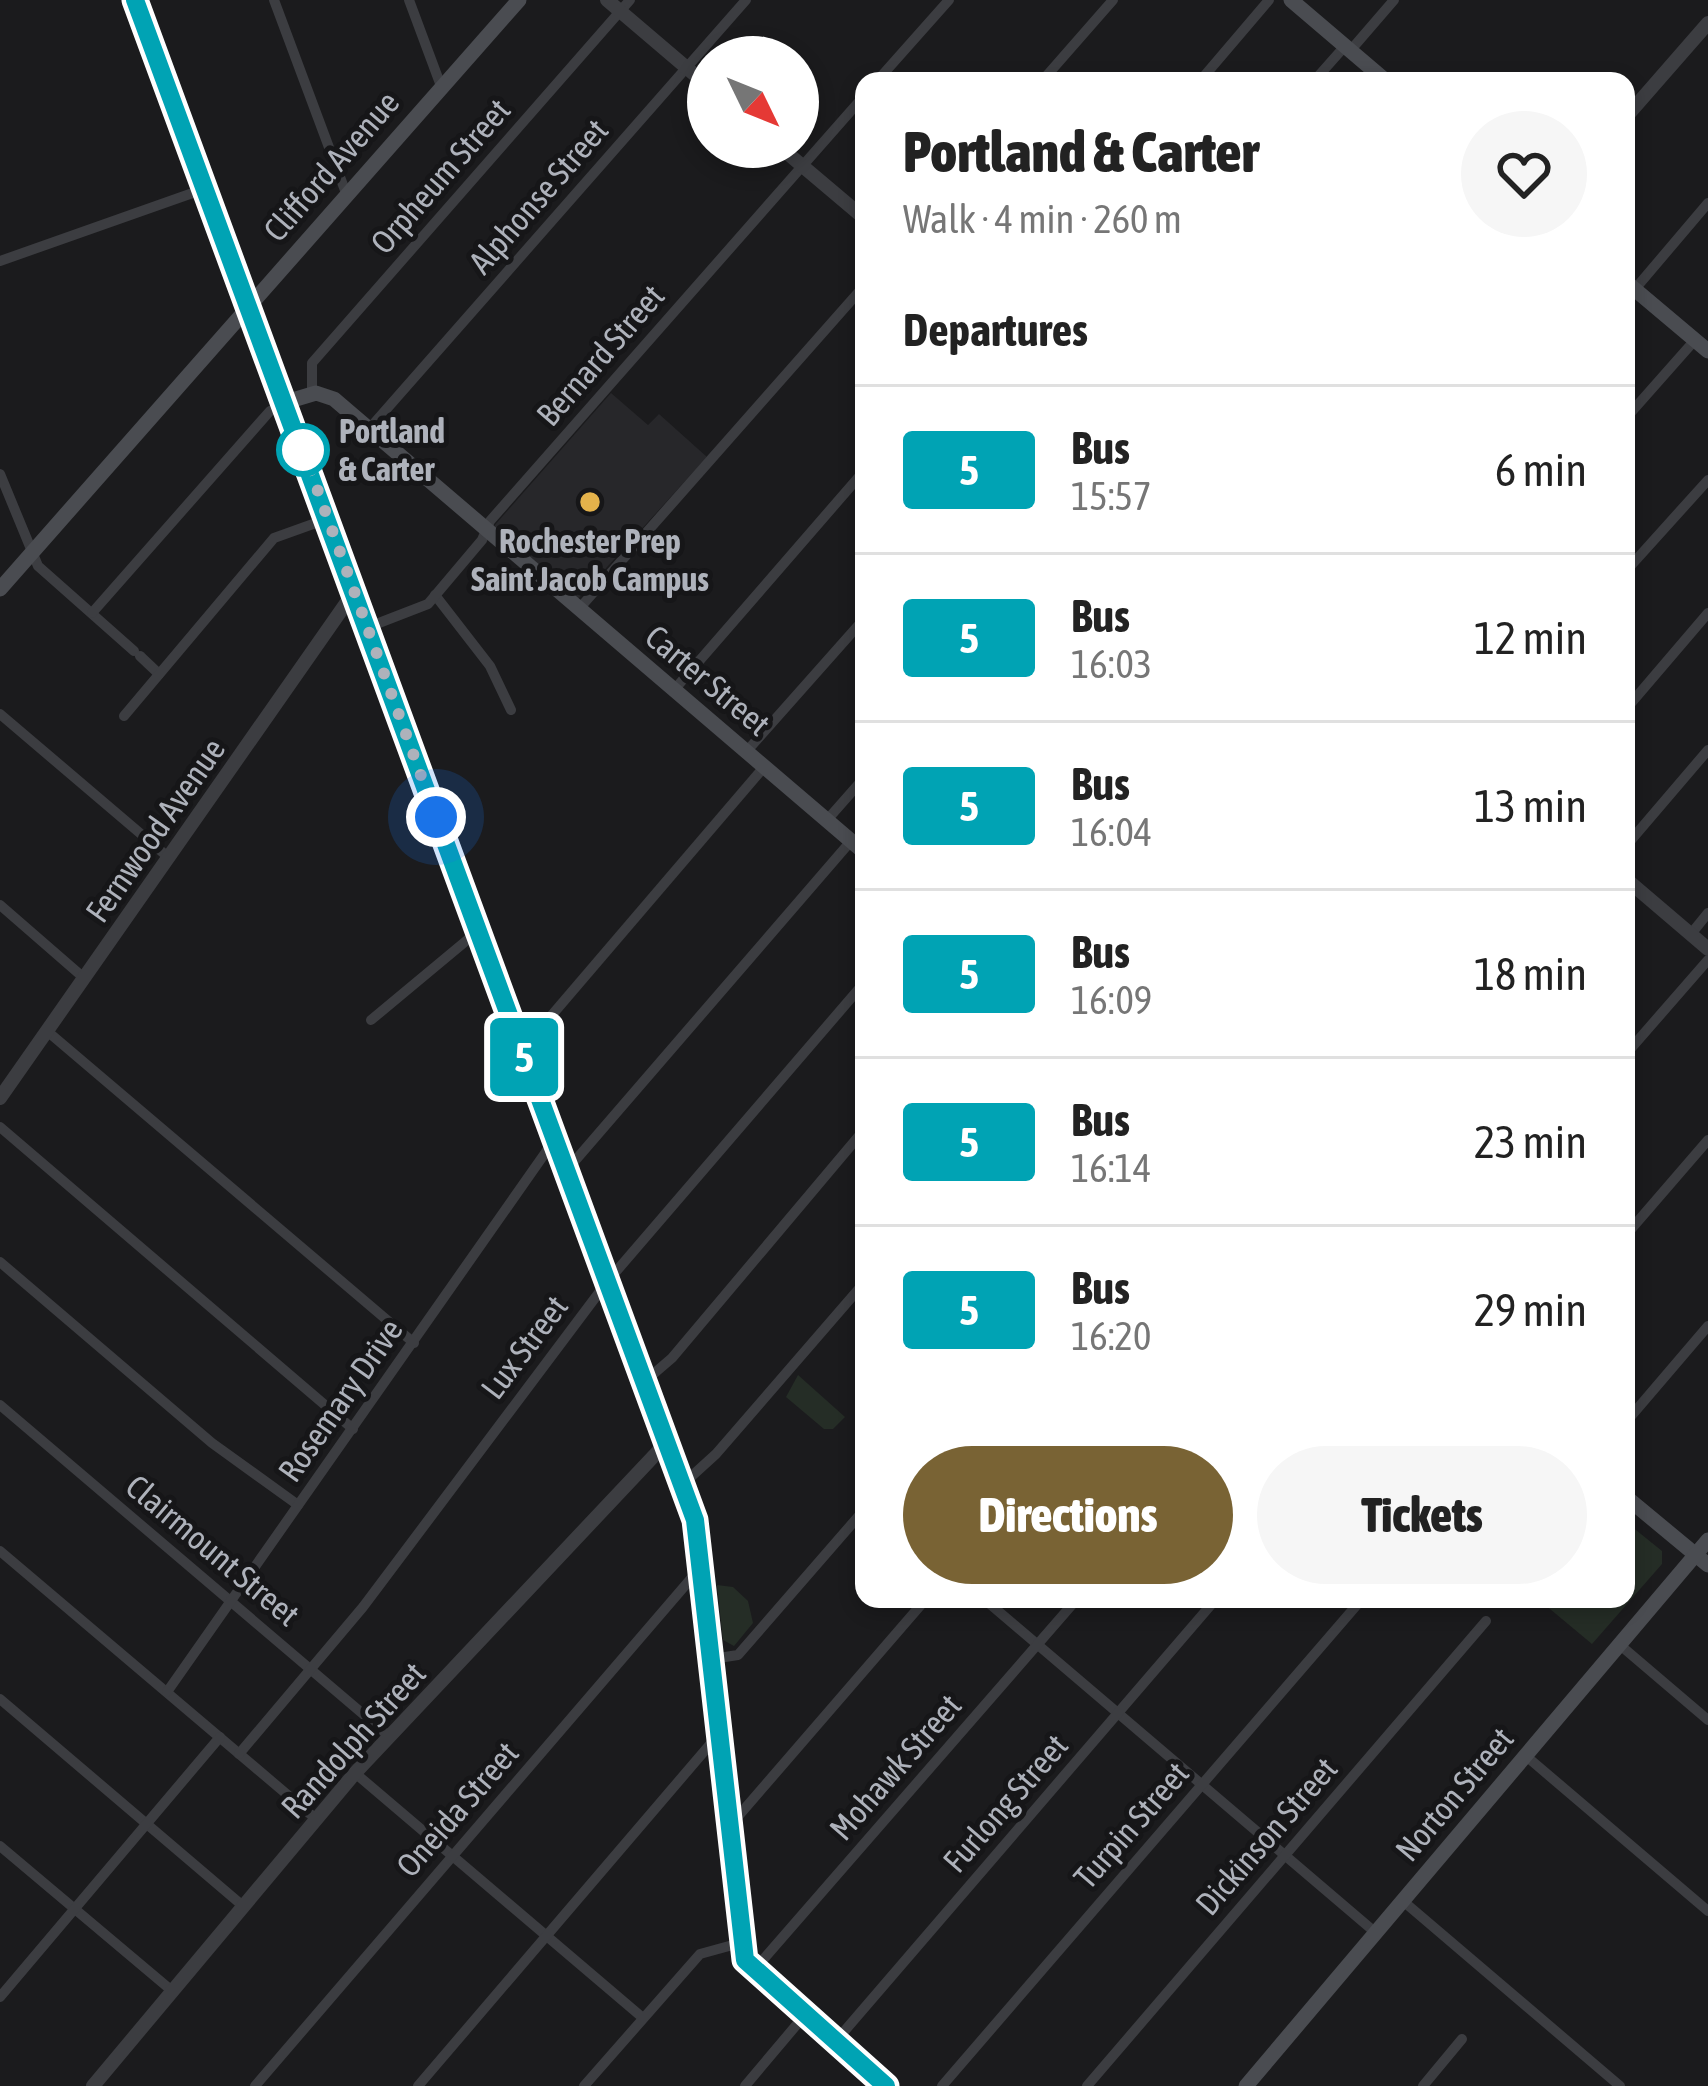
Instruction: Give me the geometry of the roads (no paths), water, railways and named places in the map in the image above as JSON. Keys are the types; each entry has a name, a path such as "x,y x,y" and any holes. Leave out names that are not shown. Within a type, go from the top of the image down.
{"main road":[{"path":"134,0 286,401 695,1520 740,1943 752,1971 886,2086"},
{"name":"Clifford Avenue","path":"0,590 519,0"},
{"path":"1292,0 1375,72"},
{"path":"1635,290 1701,346"},
{"path":"286,401 311,394"},
{"name":"Carter Street","path":"311,394 329,396 370,429 855,843"},
{"path":"1635,1504 1702,1560"},
{"name":"Norton Street","path":"1252,2084 1620,1645 1702,1560 1708,1540"}],"street":[{"path":"274,0 346,193"},
{"path":"409,0 441,86"},
{"name":"Alphonse Street","path":"370,429 746,0"},
{"path":"885,72 949,0"},
{"path":"1050,72 1113,0"},
{"path":"1208,72 1269,0"},
{"path":"1323,72 1394,0"},
{"path":"619,4 686,68"},
{"name":"Orpheum Street","path":"311,394 310,365 619,4"},
{"path":"1635,107 1708,22"},
{"name":"Bernard Street","path":"819,147 855,106"},
{"name":"Bernard Street","path":"366,628 421,609 435,596 800,168"},
{"path":"804,168 855,210"},
{"path":"0,261 204,189"},
{"path":"1635,281 1708,203"},
{"path":"578,610 855,296"},
{"path":"1635,409 1701,346"},
{"path":"92,613 270,412 286,401"},
{"path":"0,474 38,566 159,674"},
{"path":"1635,561 1708,480"},
{"path":"674,690 855,481"},
{"path":"124,716 274,538 327,519"},
{"name":"Fernwood Avenue","path":"0,1098 354,592"},
{"path":"435,596 490,666 511,710"},
{"path":"1635,698 1708,613"},
{"path":"746,752 855,629"},
{"path":"0,713 169,857"},
{"path":"1635,835 1708,750"},
{"path":"522,1050 764,767"},
{"path":"827,820 855,788"},
{"path":"567,1171 855,849"},
{"path":"1635,887 1708,949"},
{"path":"0,905 84,978"},
{"path":"1691,934 1708,914"},
{"path":"371,1021 478,931"},
{"path":"1635,1044 1708,960"},
{"name":"Lux Street","path":"239,1754 310,1669 607,1282 855,993"},
{"path":"47,1031 414,1342"},
{"path":"0,1126 353,1429"},
{"name":"Rosemary Drive","path":"167,1692 555,1139"},
{"path":"1635,1225 1708,1140"},
{"path":"644,1382 672,1358 855,1141"},
{"path":"0,1262 212,1443 298,1505"},
{"path":"683,1484 716,1454 855,1293"},
{"path":"1635,1411 1708,1326"},
{"name":"Clairmount Street","path":"0,1405 390,1737"},
{"name":"Randolph Street","path":"92,2086 356,1773 667,1442"},
{"path":"712,1658 738,1655 855,1520"},
{"path":"0,1552 316,1819"},
{"name":"Oneida Street","path":"255,2086 700,1567"},
{"path":"728,1828 918,1608"},
{"path":"995,1608 1376,1933"},
{"name":"Mohawk Street","path":"752,1971 1069,1608"},
{"name":"Furlong Street","path":"835,2042 1208,1608"},
{"name":"Turpin Street","path":"942,2086 1354,1608"},
{"name":"Dickinson Street","path":"1087,2086 1486,1621"},
{"path":"1620,1645 1708,1720"},
{"path":"0,1699 243,1906"},
{"path":"418,2086 718,1735"},
{"path":"0,1997 220,1737"},
{"path":"1526,1756 1708,1911"},
{"path":"356,1773 643,2018"},
{"path":"0,1846 171,1990"},
{"path":"1403,1901 1620,2086"},
{"path":"584,2086 700,1954 740,1943"},
{"path":"745,2086 804,2016"},
{"path":"1443,2086 1427,2081 1462,2039"}],"place":[{"name":"Portland & Carter","path":"303,450"},
{"name":"Rochester Prep Saint Jacob Campus","path":"590,502"}]}
